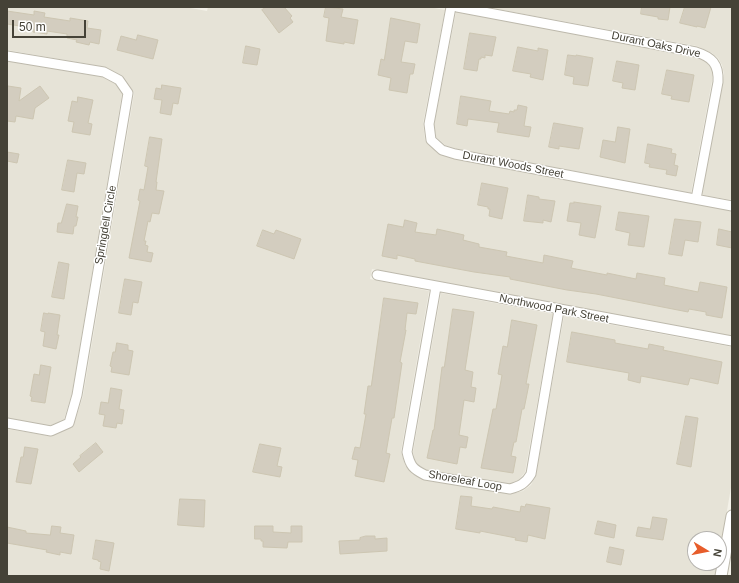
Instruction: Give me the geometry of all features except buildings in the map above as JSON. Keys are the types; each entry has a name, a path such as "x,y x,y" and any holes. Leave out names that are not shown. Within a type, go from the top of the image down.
{"street":[{"name":"Durant Woods Street","path":"451,7 428,124 431,140 442,150 455,154 732,206"},
{"name":"Durant Oaks Drive","path":"457,7 696,52 710,57 719,73 696,199"},
{"name":"Springdell Circle","path":"7,56 104,72 119,80 128,93 77,395 69,423 51,431 7,424"},
{"name":"Northwood Park Street","path":"377,275 732,342"},
{"name":"Shoreleaf Loop","path":"436,286 407,452 409,462 415,470 425,475 510,489 521,486 526,481 531,474 559,310"},
{"path":"722,576 730,539 732,516"}],"shaded area":[{"path":"7,7 185,7 207,11 208,7 429,7 445,10 423,123 425,140 440,154 454,159 732,211 732,336 372,269 370,279 429,291 401,451 405,465 413,474 424,480 509,494 523,491 531,485 536,475 564,316 732,347 732,482 723,531 687,531 687,571 717,571 716,576 7,575 7,429 50,436 72,427 74,424 83,396 134,94 124,77 105,67 7,50"},
{"path":"486,7 732,7 732,200 702,195 724,74 722,65 718,58 712,53 697,46"},
{"path":"456,12 694,56 706,61 713,73 691,193 457,149 445,145 436,137 434,125"},
{"path":"7,61 102,77 115,84 122,94 72,393 64,419 50,426 7,418"},
{"path":"441,293 553,314 525,472 518,481 509,484 427,470 419,466 414,460 413,452"}]}
